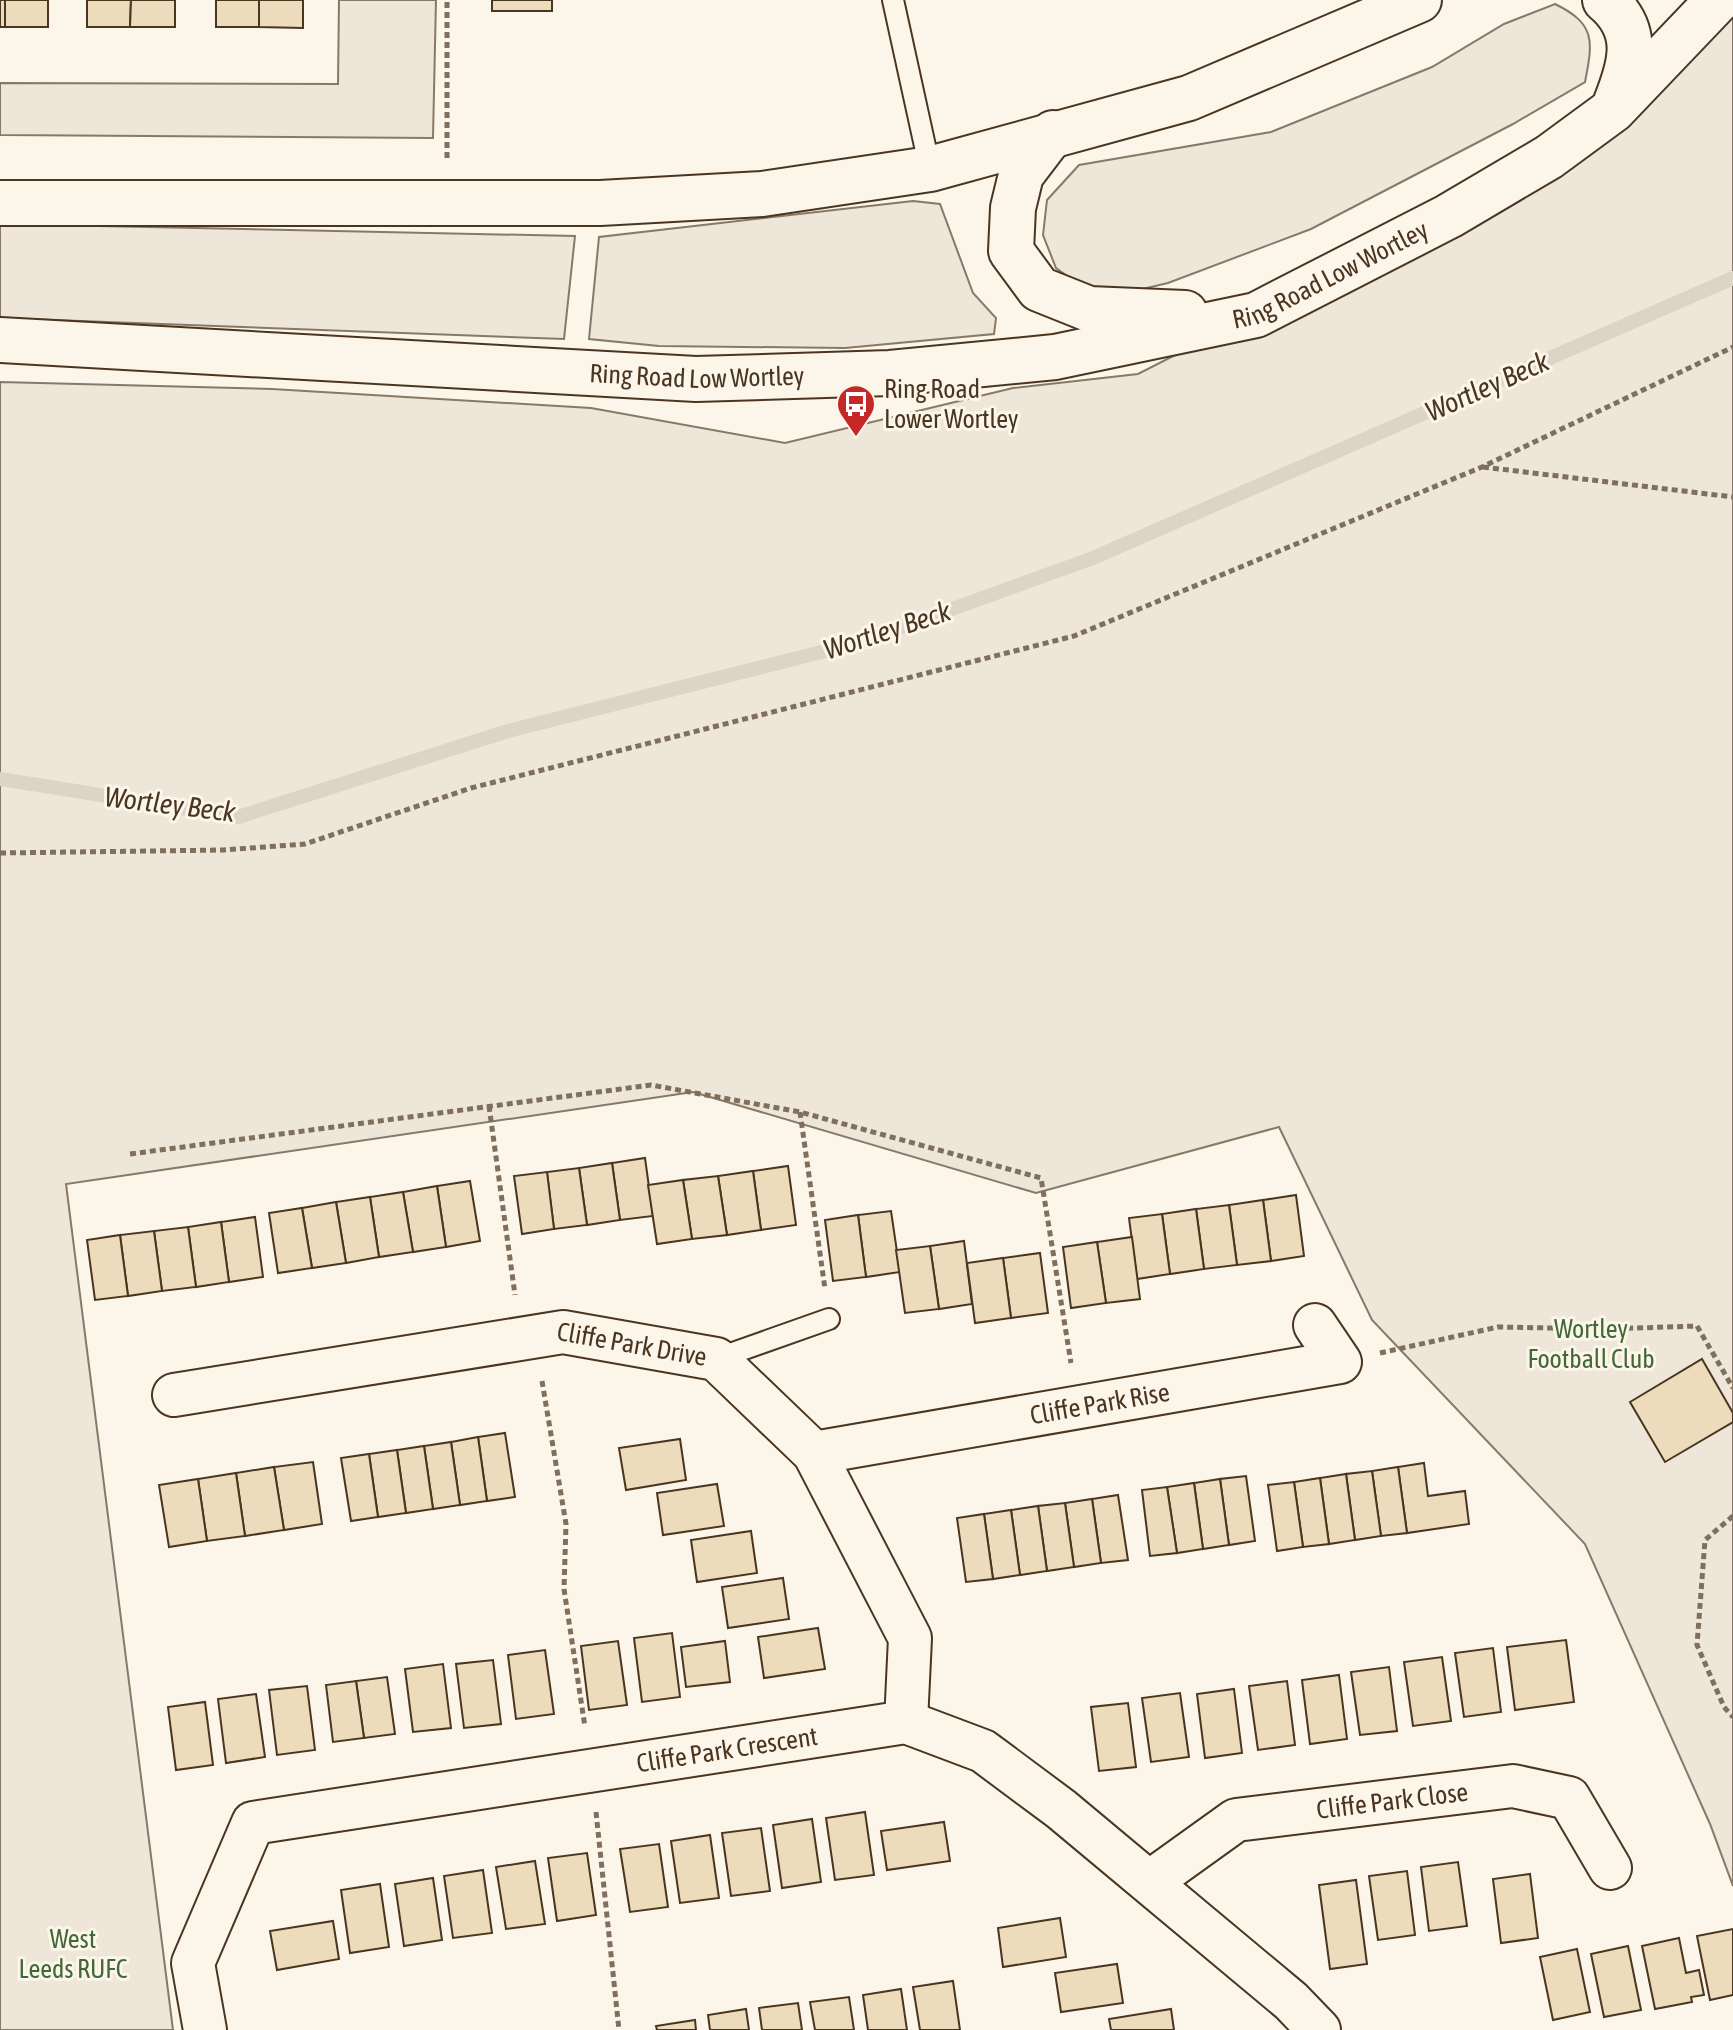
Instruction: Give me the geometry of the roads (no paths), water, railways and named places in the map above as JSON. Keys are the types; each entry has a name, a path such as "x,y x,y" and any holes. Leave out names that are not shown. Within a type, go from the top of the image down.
{"highway":[{"path":"0,203 600,203 762,194 930,169 1189,98 1419,0"},
{"path":"1605,0 1621,13 1630,42 1628,69 1613,110"},
{"name":"Ring Road Low Wortley","path":"0,340 696,379 890,373 1055,357 1256,315 1449,216 1549,157 1613,110 1718,0"},
{"path":"1053,133 1021,175 1013,208 1011,251 1039,289 1089,309 1256,315"}],"street":[{"name":"Cliffe Park Rise","path":"814,1453 1340,1362 1315,1325"},
{"name":"Cliffe Park Drive","path":"174,1395 563,1332 716,1359 814,1453 910,1638 906,1722"},
{"name":"Cliffe Park Crescent","path":"205,2030 193,1963 253,1823 906,1722 983,1751 1151,1881 1291,2001 1319,2030"},
{"name":"Cliffe Park Close","path":"1151,1881 1236,1820 1513,1786 1569,1798 1610,1868"}],"lane":[{"path":"893,0 930,169"},
{"path":"716,1359 829,1319"}],"waterway":[{"name":"Wortley Beck","path":"0,779 238,817 508,731 861,642 1093,558 1733,278"}],"place":[{"name":"Ring Road Lower Wortley","path":"856,438"}],"park label":[{"name":"Wortley Football Club","path":"1591,1344"},
{"name":"West Leeds RUFC","path":"73,1954"}]}
